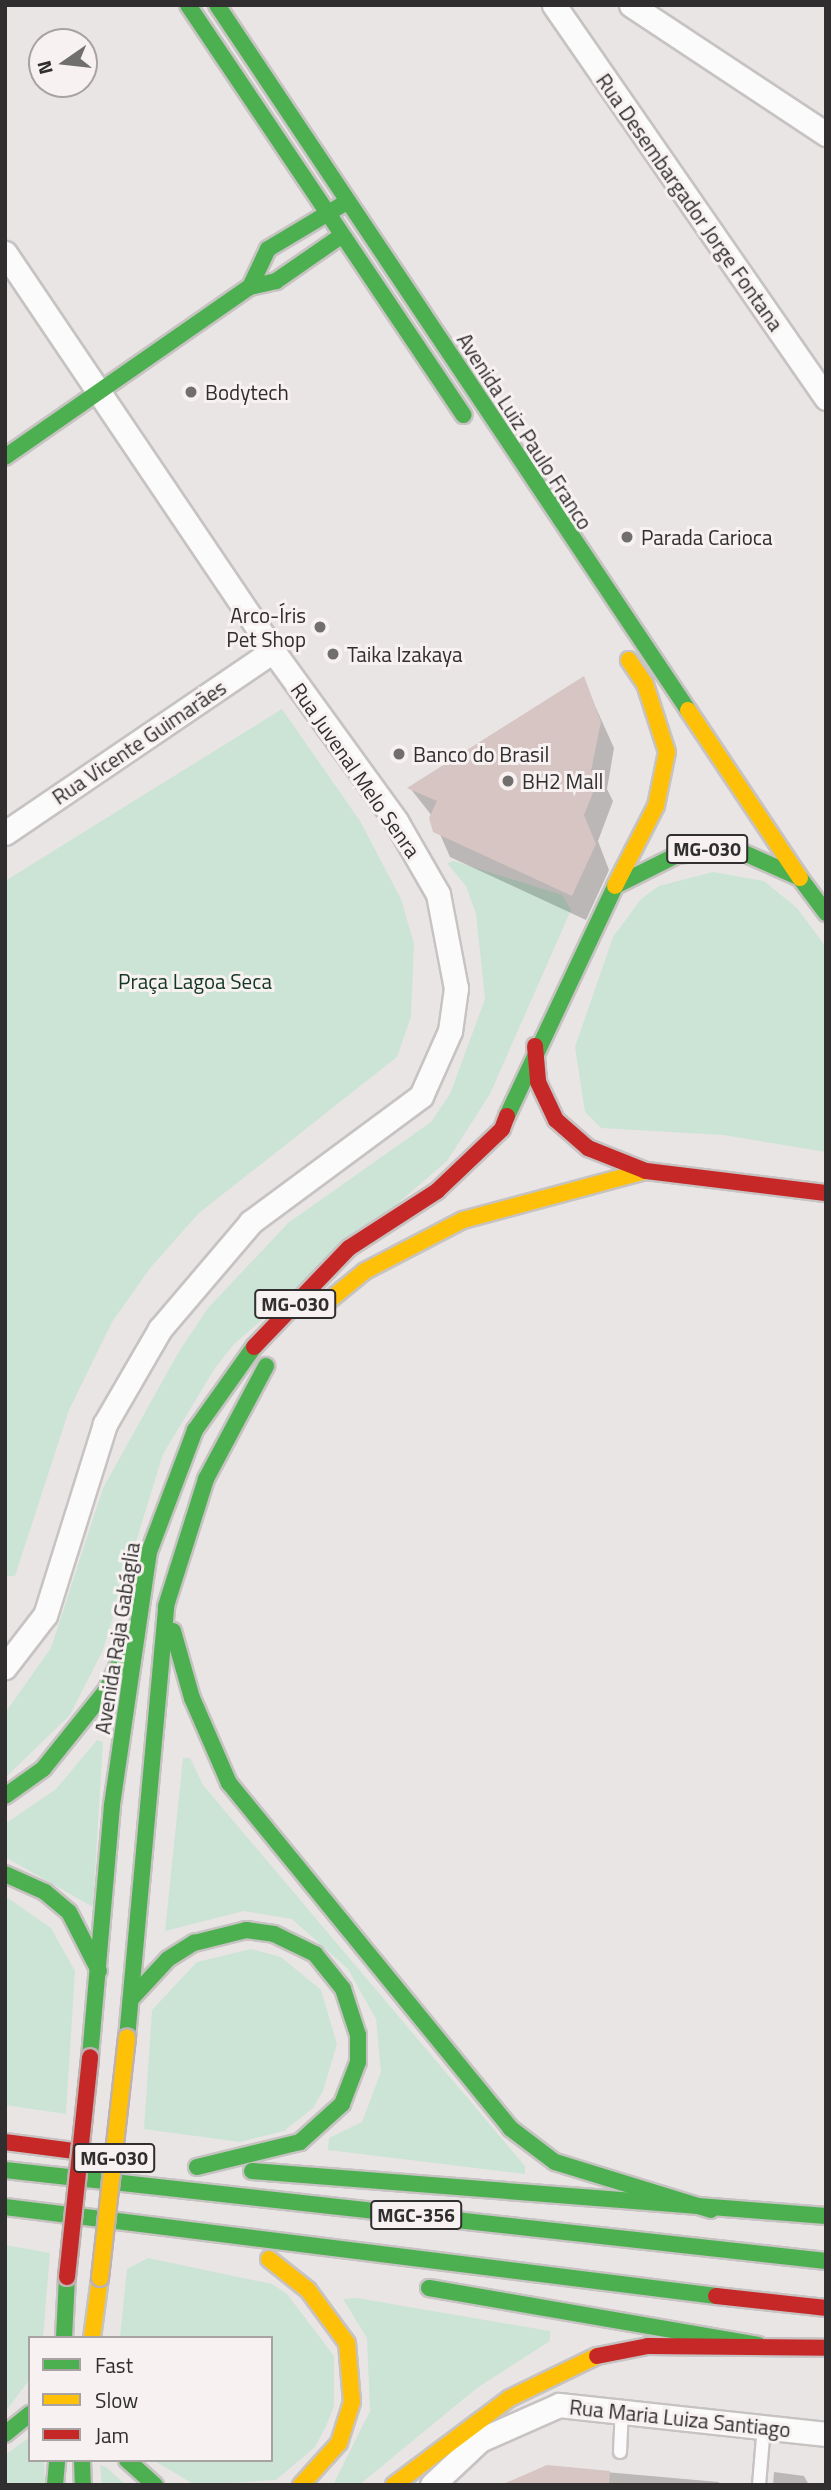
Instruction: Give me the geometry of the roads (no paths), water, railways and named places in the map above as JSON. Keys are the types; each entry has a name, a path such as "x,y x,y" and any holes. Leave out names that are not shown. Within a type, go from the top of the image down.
{"main road":[{"name":"Avenida Luiz Paulo Franco","path":"188,5 472,429"},
{"name":"Avenida Luiz Paulo Franco","path":"217,5 800,878"},
{"path":"250,287 268,249 337,202 353,207"},
{"path":"5,457 250,287 276,281 341,236"},
{"path":"615,886 656,806 667,752 645,684 619,645"},
{"name":"MG-030","path":"535,1046 615,886 696,849 733,848 800,878 826,913"},
{"path":"535,1046 538,1082 556,1121 588,1148 646,1171"},
{"name":"Avenida Raja Gabáglia","path":"64,2336 67,2277 100,1972 112,1805 149,1552 195,1430 260,1339 349,1248 437,1191 502,1129 535,1046"},
{"name":"MG-030","path":"301,1325 365,1271 463,1220 646,1171 808,1193 826,1200"},
{"path":"808,1193 826,1193"},
{"name":"Avenida Raja Gabáglia","path":"92,2336 131,1999 166,1606 206,1479 274,1356"},
{"path":"166,1606 192,1698 229,1783 510,2128 555,2162 711,2210"},
{"path":"5,1796 43,1769 107,1689 139,1621"},
{"path":"5,1874 45,1892 69,1912 100,1972"},
{"name":"MGC-356","path":"131,1999 168,1959 194,1943 246,1930 274,1934 315,1954 343,1989 358,2035 358,2062 342,2104 300,2142 190,2166 711,2210 826,2216"},
{"path":"5,2136 32,2145"},
{"path":"5,2142 128,2158"},
{"name":"MGC-356","path":"5,2170 826,2261"},
{"name":"MGC-356","path":"5,2207 264,2235 432,2264 826,2308"},
{"path":"5,2225 309,2266"},
{"path":"270,2259 308,2290 347,2343 352,2402 338,2442 301,2485"},
{"path":"413,2285 758,2344"},
{"path":"394,2485 510,2398 590,2357 648,2346 758,2344 826,2348"},
{"path":"5,2434 28,2416"},
{"path":"55,2485 57,2462"},
{"path":"82,2462 83,2485"},
{"path":"129,2462 155,2485"}],"street":[{"name":"Rua Desembargador Jorge Fontana","path":"554,5 826,398"},
{"path":"631,5 826,134"},
{"name":"Rua Juvenal Melo Senra","path":"5,253 103,391 272,651 396,821 438,894 456,988 450,1031 421,1096 251,1222 160,1329 105,1424 46,1615 8,1658"},
{"name":"Rua Vicente Guimarães","path":"5,833 272,651"},
{"name":"Rua Maria Luiza Santiago","path":"432,2485 480,2440 559,2405 622,2407 826,2434"}],"lane":[{"path":"620,2452 622,2407"},
{"path":"758,2485 764,2426"}],"place":[{"name":"Bodytech","path":"191,392"},
{"name":"Parada Carioca","path":"627,537"},
{"name":"Arco-Íris Pet Shop","path":"320,627"},
{"name":"Taika Izakaya","path":"333,654"},
{"name":"Banco do Brasil","path":"399,754"},
{"name":"BH2 Mall","path":"508,781"}],"park label":[{"name":"Praça Lagoa Seca","path":"195,981"}]}
